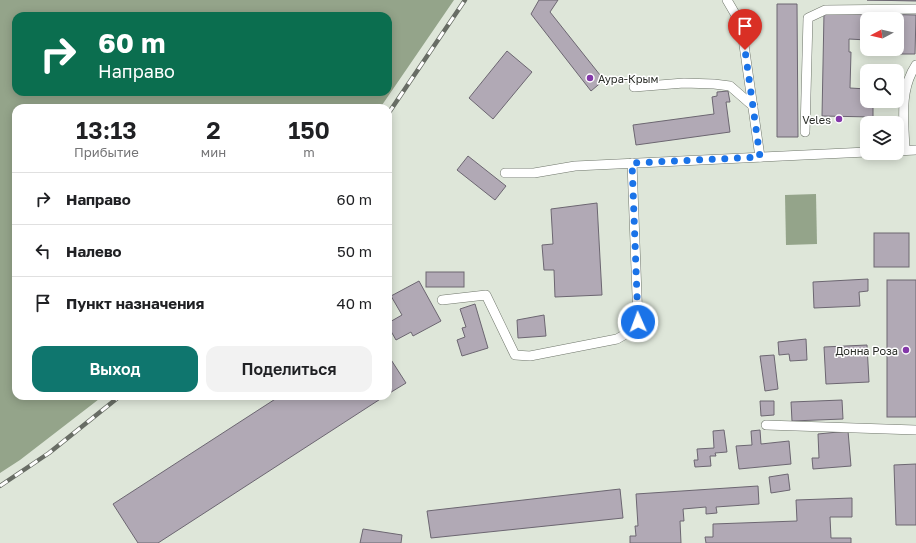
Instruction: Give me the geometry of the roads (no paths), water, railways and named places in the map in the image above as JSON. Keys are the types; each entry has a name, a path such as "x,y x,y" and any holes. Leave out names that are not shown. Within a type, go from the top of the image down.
{"lane":[{"path":"727,0 741,24 760,157"},
{"path":"805,132 808,18 825,10 916,9"},
{"path":"902,116 903,98 911,73 916,65"},
{"path":"634,87 684,83 730,86 753,106"},
{"path":"904,150 916,150"},
{"path":"505,173 534,173 575,166 860,152"},
{"path":"442,300 486,295 515,355 530,356 617,338 636,328 638,322 632,163"},
{"path":"766,425 916,430"}],"railway":[{"path":"392,108 465,0"},
{"path":"0,486 49,453 115,400"}],"place":[{"name":"Аура-Крым","path":"590,78"},
{"name":"Veles","path":"839,119"},
{"name":"Донна Роза","path":"906,350"}]}
